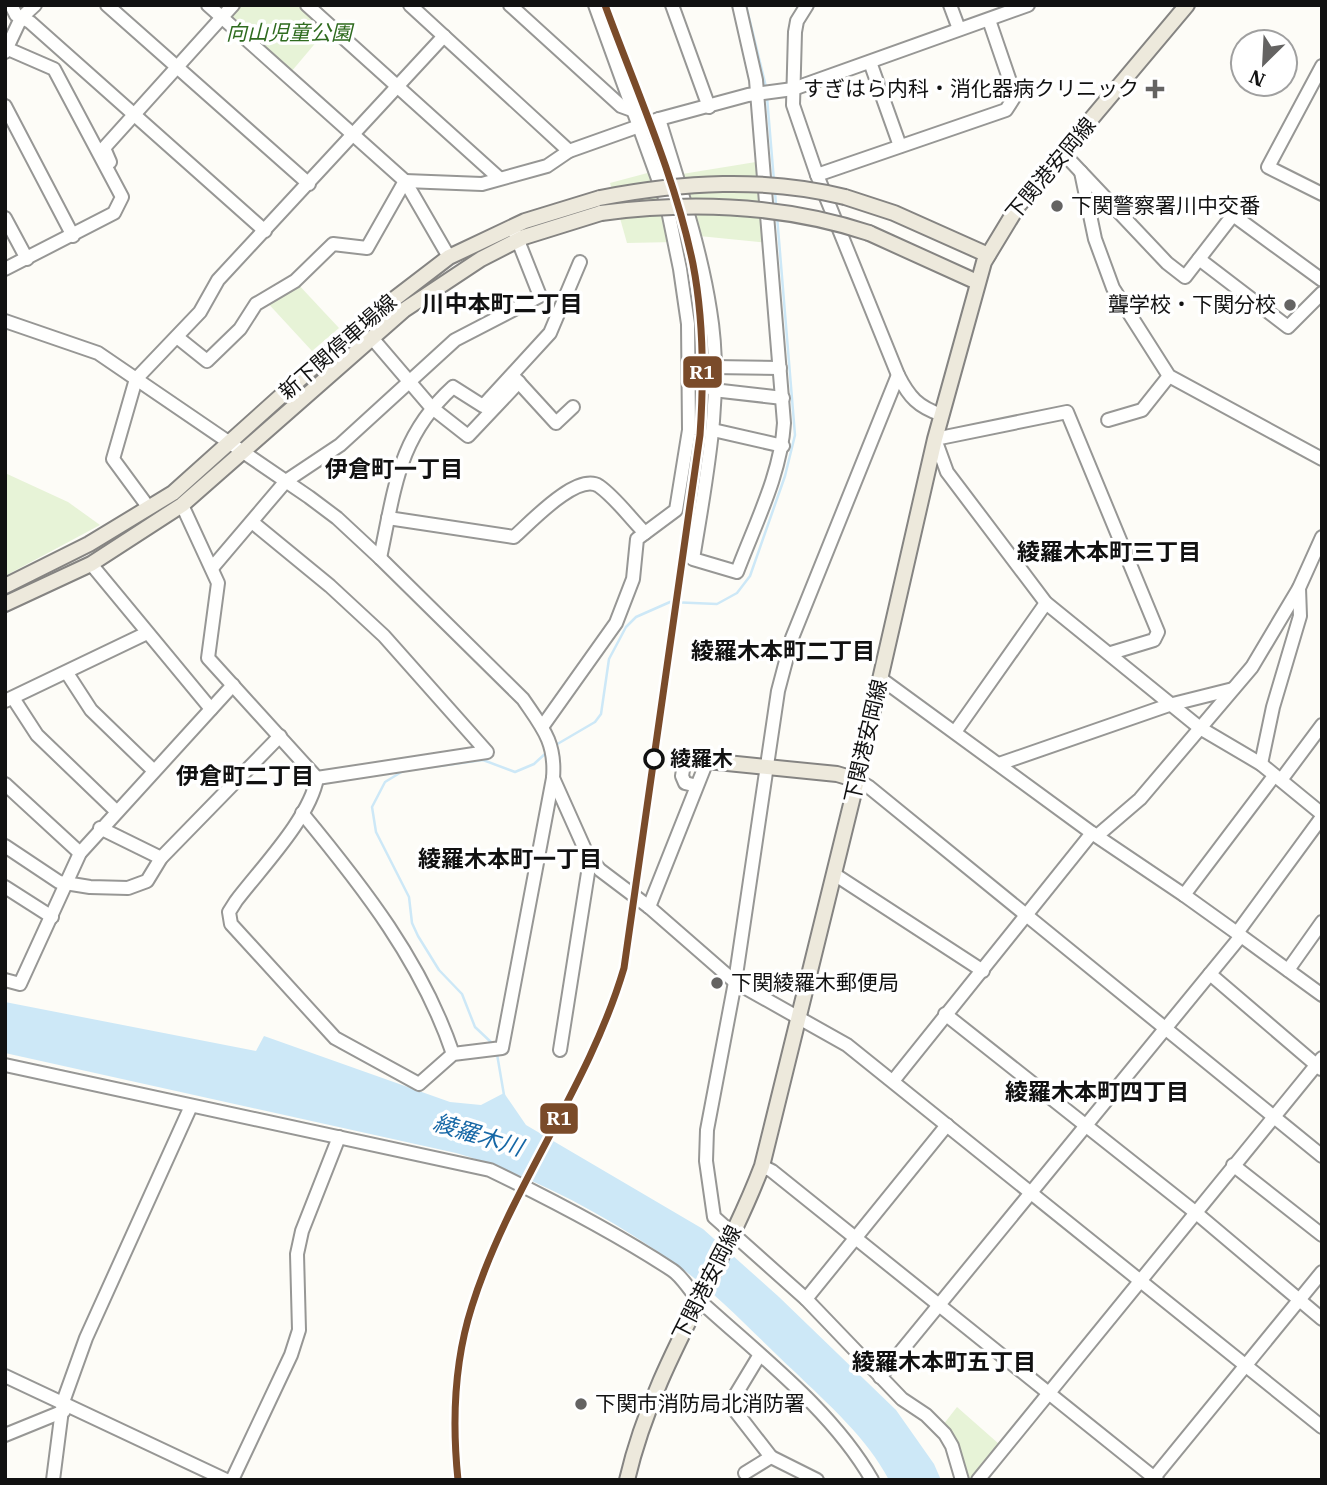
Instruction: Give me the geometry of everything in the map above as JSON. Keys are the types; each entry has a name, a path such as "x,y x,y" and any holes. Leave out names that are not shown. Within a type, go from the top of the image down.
{"main road":[{"name":"下関港安岡線","path":"627,1480 641,1423 762,1166 857,780 935,439 977,282 988,255 1018,206 1187,5"},
{"name":"新下関停車場線","path":"5,586 89,544 173,493 359,326 449,257 515,233 557,224 601,205 697,184 747,183 814,189 845,197 894,213 988,255"},
{"name":"新下関停車場線","path":"601,205 737,206 805,215 907,247 977,282"},
{"name":"新下関停車場線","path":"5,604 91,564 182,505 404,310 515,233"},
{"path":"707,761 837,774 857,780"}],"street":[{"path":"11,5 22,18 265,231"},
{"path":"5,269 114,213 122,198 54,69 7,51 22,18 35,5"},
{"path":"107,5 309,184"},
{"path":"208,5 405,181 449,257"},
{"path":"115,186 115,173 104,148 233,5"},
{"path":"307,5 499,178"},
{"path":"410,5 569,151"},
{"path":"510,5 621,106 632,110"},
{"path":"542,727 616,623 633,579 637,540 676,510 689,430 688,324 666,201 595,5"},
{"path":"672,5 709,107"},
{"path":"659,119 701,262 711,313 713,430 693,559 737,572 783,446 783,398 763,93 739,5"},
{"path":"807,5 797,21 793,105 817,175 898,375 910,398 924,409 942,415"},
{"path":"950,5 959,29"},
{"path":"405,181 482,184 547,166 569,151 659,119 763,93 793,89 1022,6"},
{"path":"817,175 1006,110 1015,96 989,20"},
{"path":"149,508 113,458 136,379 200,312 218,281 355,136 444,36"},
{"path":"870,62 900,146"},
{"path":"1321,191 1268,167 1322,66"},
{"path":"5,106 73,236"},
{"path":"1063,154 1167,263 1185,277 1233,215 1322,280"},
{"path":"1081,172 1095,239 1113,288 1169,376 1322,459"},
{"path":"177,337 207,362 240,330 256,304 295,281 333,244 367,248 405,181"},
{"path":"5,218 27,259"},
{"path":"212,568 286,481 340,445 455,340 540,296 515,233"},
{"path":"1199,259 1289,327 1322,293"},
{"path":"372,338 431,407 468,436 550,333 580,262"},
{"path":"5,321 98,353 337,518 523,699 550,742 554,755 553,778 502,1048 453,1054 419,1084 335,1038 231,924 229,912 302,813 314,793 317,778"},
{"path":"713,367 780,368"},
{"path":"898,375 792,638 778,691 735,982 711,1102 706,1161 714,1217 731,1236 806,1299 880,1377 945,1434 953,1446 962,1480"},
{"path":"1108,420 1142,410 1169,376"},
{"path":"516,379 556,423 573,407"},
{"path":"380,558 404,451 431,407 453,387 483,406 516,379"},
{"path":"713,390 783,398"},
{"path":"880,1377 941,1306 1165,1026 1210,974 1322,816 1261,764 1200,728 1169,705 1111,653 1046,603 947,472 935,439 1067,412 1158,632 1154,640 1111,653"},
{"path":"713,430 783,446"},
{"path":"388,518 514,537 563,494 586,483 597,485 645,533"},
{"path":"182,505 218,583 208,658 317,778"},
{"path":"252,522 330,586 384,636 487,752 317,778"},
{"path":"893,1082 1026,915 1095,834 1140,799 1252,667 1299,588 1321,542"},
{"path":"91,564 211,709"},
{"path":"1261,764 1273,707 1300,616 1299,588"},
{"path":"955,732 1046,603"},
{"path":"116,811 37,735 9,699 147,633"},
{"path":"67,673 91,710 154,771"},
{"path":"880,678 1287,970 1319,988"},
{"path":"5,980 20,984 80,853 233,685"},
{"path":"999,764 1169,705 1233,689"},
{"path":"1184,895 1322,726"},
{"path":"5,846 31,866 66,885 128,888 147,881 161,858 280,736"},
{"path":"649,907 707,761 698,755 685,758 682,776 685,783 697,786"},
{"path":"553,778 590,860 735,982 847,1045 1322,1427"},
{"path":"857,780 1165,1026 1322,1156"},
{"path":"5,783 80,853"},
{"path":"302,813 362,886 401,945 441,1019 453,1054"},
{"path":"100,828 161,858"},
{"path":"560,1049 590,860"},
{"path":"834,874 983,971"},
{"path":"5,887 52,917"},
{"path":"1287,970 1322,922"},
{"path":"978,1480 1273,1116 1320,1064 1210,974"},
{"path":"946,1014 1195,1212 1322,1319"},
{"path":"5,1065 490,1170 544,1196 675,1271 759,1356 831,1422 852,1447 871,1479"},
{"path":"53,1480 63,1406 86,1338 191,1106"},
{"path":"806,1299 947,1125"},
{"path":"232,1480 291,1355 299,1331 297,1254 302,1231 339,1137"},
{"path":"1233,1165 1322,1235"},
{"path":"762,1166 856,1237 1154,1479 1322,1272"},
{"path":"759,1356 730,1404 771,1457 817,1480"},
{"path":"5,1376 63,1406 226,1480"},
{"path":"5,1435 63,1406"},
{"path":"746,1474 771,1457"}],"green space":[{"name":"向山児童公園","path":"237,5 304,5 329,27 291,72 228,16"},
{"path":"762,161 770,243 699,236 676,175"},
{"path":"655,171 675,242 627,243 610,183"},
{"path":"295,281 339,328 312,351 264,299"},
{"path":"5,473 68,502 100,525 5,576"},
{"path":"957,1407 999,1444 970,1480 956,1443 943,1425"}],"water":[{"name":"綾羅木川","path":"5,1002 256,1051 264,1036 450,1102 481,1105 504,1093 526,1125 703,1229 779,1297 896,1410 934,1464 941,1480 889,1480 870,1450 846,1423 705,1287 648,1245 569,1198 513,1173 456,1153 5,1053"}],"waterway":[{"path":"746,5 766,87"},
{"path":"767,97 774,181"},
{"path":"775,191 776,206"},
{"path":"554,746 595,722 601,714 609,659 626,627 636,617 670,602 717,604 737,593 750,576 785,476 795,435 777,216"},
{"path":"493,1044 475,1027 462,994 439,970 418,936 412,923 409,897 376,832 372,807 385,782 403,771 483,760 515,772 534,764 546,753"},
{"path":"497,1054 504,1095"}],"transit line":[{"name":"R1","path":"458,1480 456,1392 461,1349 472,1306 506,1220 591,1054 624,968 700,435 702,349 693,264 676,198 654,133 605,5"}],"place":[{"name":"すぎはら内科・消化器病クリニック","path":"1155,89"},
{"name":"下関警察署川中交番","path":"1057,206"},
{"name":"聾学校・下関分校","path":"1290,305"},
{"name":"綾羅木","path":"654,759"},
{"name":"下関綾羅木郵便局","path":"717,983"},
{"name":"下関市消防局北消防署","path":"581,1404"}],"district":[{"name":"川中本町二丁目","path":"502,304"},
{"name":"伊倉町一丁目","path":"394,469"},
{"name":"綾羅木本町三丁目","path":"1109,552"},
{"name":"綾羅木本町二丁目","path":"783,651"},
{"name":"伊倉町二丁目","path":"245,776"},
{"name":"綾羅木本町一丁目","path":"510,859"},
{"name":"綾羅木本町四丁目","path":"1097,1092"},
{"name":"綾羅木本町五丁目","path":"944,1362"}]}
